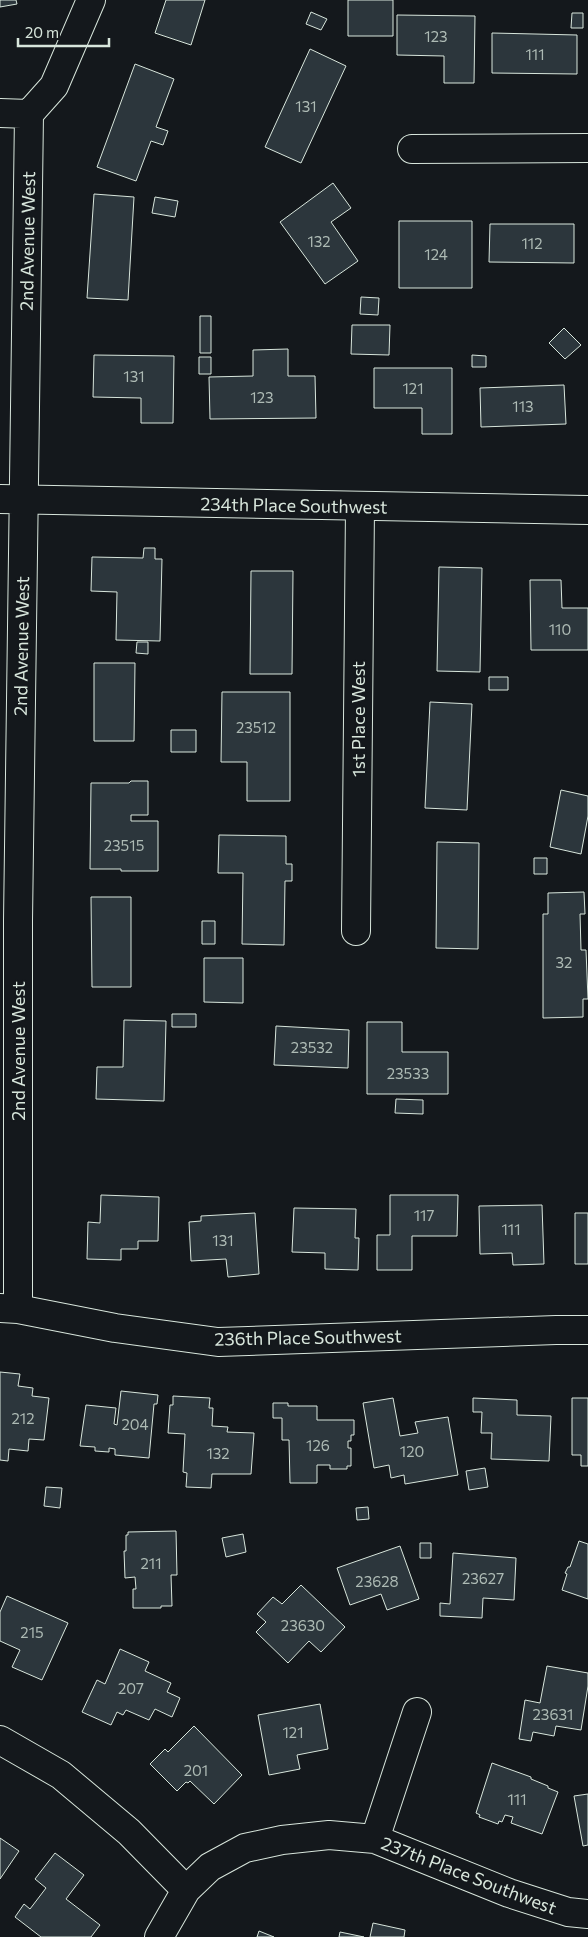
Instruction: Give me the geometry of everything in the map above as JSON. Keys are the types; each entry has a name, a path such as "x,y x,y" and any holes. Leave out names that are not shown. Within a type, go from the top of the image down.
{"street":[{"path":"0,113 28,114 54,86 91,0"},
{"name":"2nd Avenue West","path":"9,1309 12,500 28,114"},
{"path":"412,149 588,148"},
{"name":"234th Place Southwest","path":"12,500 588,510"},
{"name":"1st Place West","path":"356,931 360,507"},
{"name":"236th Place Southwest","path":"9,1309 115,1328 218,1342 588,1330"},
{"path":"375,1838 417,1712"},
{"path":"0,1740 62,1775 129,1832 186,1890 160,1937"},
{"name":"237th Place Southwest","path":"186,1890 210,1867 245,1848 282,1840 329,1835 375,1838 509,1893 568,1912 588,1914"}],"building":[{"path":"0,0 16,0 17,4 0,7"},
{"path":"166,0 205,0 191,45 155,33"},
{"path":"348,0 393,0 393,36 348,36"},
{"path":"311,12 327,19 321,30 306,24"},
{"path":"572,13 583,13 583,28 571,28"},
{"path":"397,15 475,16 474,83 444,83 444,56 397,55"},
{"path":"492,33 577,35 577,74 492,73"},
{"path":"310,49 346,66 301,163 265,147"},
{"path":"135,64 174,79 156,127 168,131 163,145 151,141 136,181 97,167"},
{"path":"333,183 351,208 331,222 358,261 325,284 280,222"},
{"path":"94,194 134,197 128,300 87,298"},
{"path":"155,197 178,201 175,217 152,213"},
{"path":"399,221 472,221 472,288 399,288"},
{"path":"490,224 574,224 574,263 489,262"},
{"path":"361,297 379,298 378,315 360,314"},
{"path":"200,316 211,316 211,353 200,353"},
{"path":"352,325 390,325 389,355 351,354"},
{"path":"564,328 581,345 565,359 549,343"},
{"path":"288,349 288,376 315,376 316,418 210,419 209,377 253,376 253,350"},
{"path":"94,355 174,356 173,423 141,423 141,398 93,397"},
{"path":"472,355 486,356 486,367 472,367"},
{"path":"199,357 211,357 211,374 199,374"},
{"path":"374,368 452,368 452,434 422,434 422,408 374,408"},
{"path":"564,385 566,424 481,427 480,388"},
{"path":"144,548 155,548 155,559 162,559 160,641 116,640 117,592 91,591 92,557 143,558"},
{"path":"439,567 482,568 480,672 437,671"},
{"path":"251,571 293,571 292,674 250,674"},
{"path":"530,580 561,580 562,608 588,608 588,650 531,650"},
{"path":"137,642 148,642 148,654 136,653"},
{"path":"94,663 135,663 134,741 94,741"},
{"path":"489,677 508,677 508,690 489,690"},
{"path":"222,692 290,692 290,801 247,801 247,762 221,762"},
{"path":"430,702 472,704 467,810 425,808"},
{"path":"171,730 196,730 196,752 171,752"},
{"path":"131,781 148,781 148,815 131,815 131,821 158,821 158,871 90,869 91,783 129,783"},
{"path":"561,790 588,796 588,816 581,854 550,847"},
{"path":"219,835 286,836 286,864 292,864 292,881 285,881 284,945 242,944 243,873 218,873"},
{"path":"437,842 479,843 478,949 436,948"},
{"path":"534,858 547,858 547,874 534,874"},
{"path":"584,892 585,914 580,914 581,950 586,950 588,999 583,999 583,1017 543,1018 543,914 548,914 548,893"},
{"path":"91,897 131,897 131,987 92,987"},
{"path":"202,921 215,921 215,944 202,944"},
{"path":"204,958 243,958 243,1003 204,1002"},
{"path":"172,1014 196,1014 196,1027 172,1027"},
{"path":"124,1020 166,1021 164,1101 96,1099 97,1067 123,1067"},
{"path":"367,1022 402,1022 402,1052 448,1052 448,1094 367,1094"},
{"path":"276,1026 349,1030 348,1068 274,1065"},
{"path":"396,1099 423,1100 423,1114 395,1113"},
{"path":"101,1195 159,1197 158,1241 138,1241 138,1249 121,1249 121,1260 87,1259 88,1222 100,1223"},
{"path":"390,1195 458,1195 457,1236 412,1236 412,1270 377,1270 377,1235 390,1235"},
{"path":"542,1205 544,1264 513,1265 512,1253 480,1254 479,1206"},
{"path":"294,1208 356,1209 355,1238 359,1238 358,1270 325,1269 325,1253 292,1252"},
{"path":"255,1213 259,1274 228,1277 226,1259 191,1261 189,1222 201,1221 201,1216"},
{"path":"575,1213 588,1213 588,1264 575,1264"},
{"path":"0,1372 20,1374 18,1386 33,1388 32,1396 49,1398 44,1440 29,1439 28,1451 9,1449 8,1461 0,1460"},
{"path":"121,1391 158,1395 157,1404 154,1404 149,1458 115,1455 115,1449 109,1448 109,1452 95,1451 95,1447 80,1446 86,1405 116,1408 114,1424 117,1425"},
{"path":"173,1396 210,1398 209,1408 213,1408 212,1426 228,1427 227,1432 254,1433 251,1474 212,1474 211,1488 186,1487 187,1473 183,1472 185,1434 168,1433 170,1405 173,1405"},
{"path":"393,1398 400,1436 418,1433 415,1422 448,1417 458,1475 405,1484 404,1475 391,1478 389,1465 374,1468 363,1403"},
{"path":"473,1398 517,1400 517,1415 551,1416 549,1461 491,1459 492,1433 481,1433 482,1412 473,1412"},
{"path":"572,1398 588,1398 588,1466 581,1466 581,1455 572,1455"},
{"path":"273,1403 288,1403 288,1406 317,1406 317,1420 354,1420 354,1435 351,1435 351,1441 348,1441 348,1448 351,1448 351,1466 347,1466 347,1469 330,1469 330,1465 317,1465 317,1483 290,1483 289,1440 282,1440 282,1418 273,1418"},
{"path":"485,1468 488,1487 469,1490 466,1471"},
{"path":"46,1487 62,1488 60,1508 44,1506"},
{"path":"368,1507 369,1519 357,1520 356,1508"},
{"path":"176,1531 177,1575 171,1575 172,1606 133,1608 133,1589 136,1589 135,1577 125,1578 124,1551 126,1551 126,1535 128,1535 128,1532"},
{"path":"243,1534 246,1552 226,1557 222,1538"},
{"path":"579,1541 588,1544 588,1599 562,1590 567,1574 565,1573 568,1567 570,1567"},
{"path":"420,1543 431,1543 431,1558 420,1558"},
{"path":"400,1546 419,1599 387,1610 381,1594 350,1605 337,1568"},
{"path":"453,1553 516,1558 514,1600 483,1598 482,1618 440,1616 440,1603 450,1604"},
{"path":"301,1585 345,1627 321,1652 309,1641 288,1663 256,1632 266,1622 257,1614 273,1597 282,1604"},
{"path":"7,1596 68,1623 42,1680 12,1667 20,1650 0,1641 0,1612"},
{"path":"120,1649 149,1662 145,1671 171,1683 167,1692 180,1698 172,1717 155,1709 149,1720 126,1710 123,1715 117,1712 111,1725 82,1712 97,1680 105,1684"},
{"path":"547,1666 588,1673 588,1686 581,1730 556,1726 554,1736 533,1732 531,1741 519,1739 525,1700 540,1703"},
{"path":"320,1704 328,1749 297,1755 300,1769 269,1775 258,1715"},
{"path":"194,1726 242,1775 214,1804 190,1781 186,1782 177,1791 150,1764 165,1749 168,1752"},
{"path":"492,1763 531,1777 531,1779 558,1792 542,1834 511,1823 513,1817 505,1815 502,1822 499,1821 498,1824 479,1817 480,1815 476,1813"},
{"path":"588,1794 588,1845 583,1846 574,1796"},
{"path":"0,1838 19,1851 0,1879"},
{"path":"55,1853 84,1875 66,1899 100,1925 91,1937 41,1937 15,1917 24,1904 30,1909 46,1888 35,1879"},
{"path":"373,1923 405,1930 404,1937 370,1937"},
{"path":"259,1931 274,1937 257,1937"},
{"path":"340,1932 364,1937 339,1937"}]}
